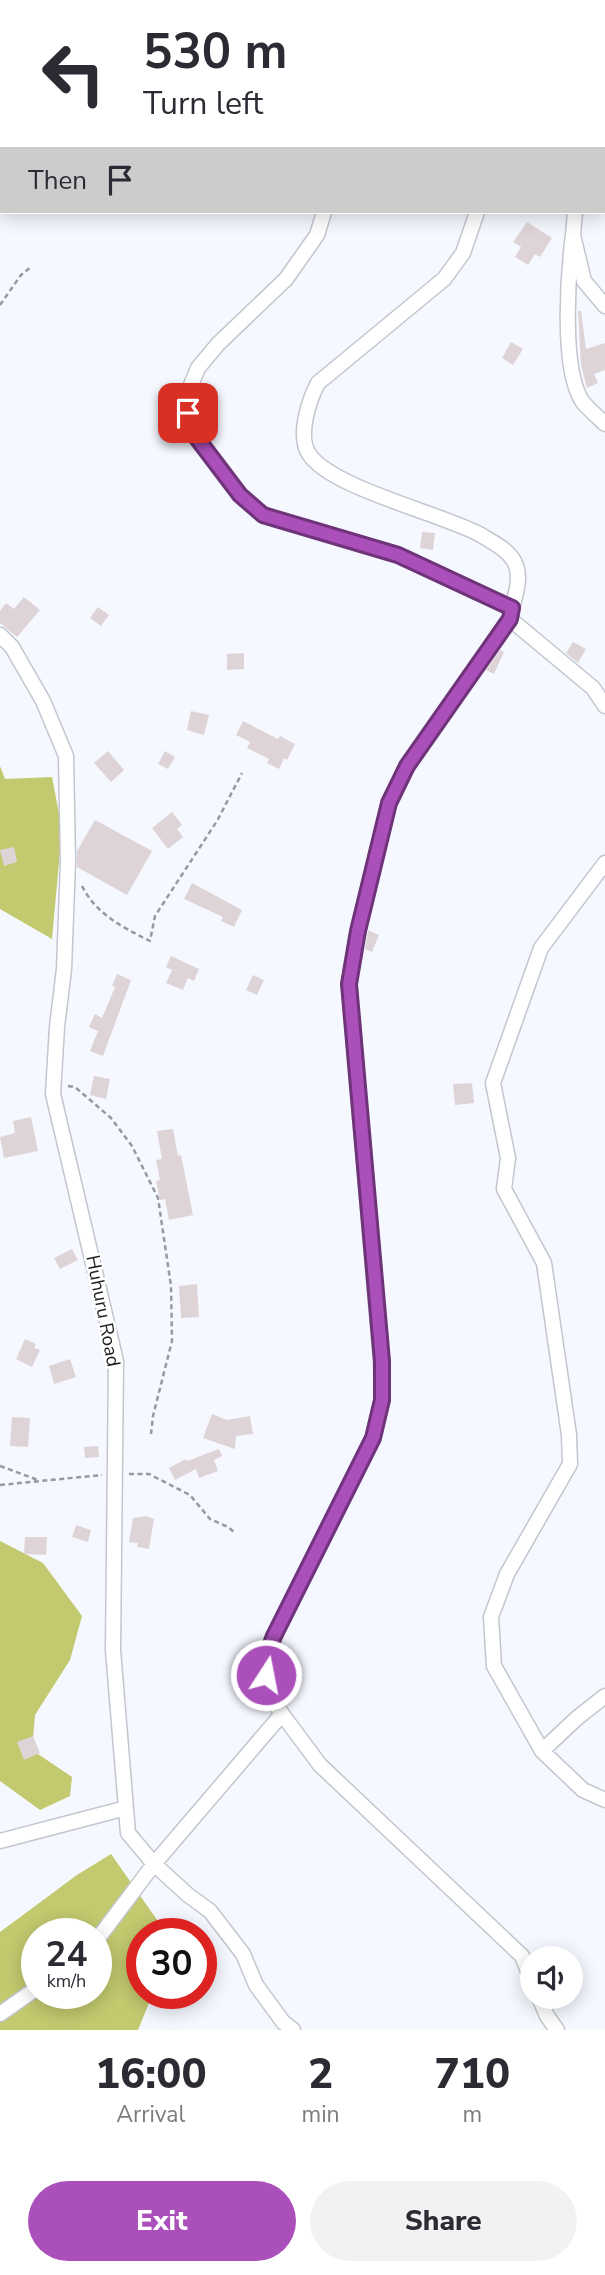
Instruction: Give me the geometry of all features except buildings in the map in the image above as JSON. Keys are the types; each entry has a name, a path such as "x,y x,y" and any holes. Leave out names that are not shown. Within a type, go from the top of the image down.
{"street":[{"path":"323,214 317,234 286,279 218,344 198,368 186,397 190,429 240,495 263,515 398,555 511,613 593,688 605,706"},
{"path":"476,214 463,253 444,279 318,383 308,401 304,426 307,452 325,471 467,527 499,545 514,561 519,583 511,613 407,766 389,803 358,931 349,984 382,1361 382,1400 373,1438 274,1636 265,1660 266,1690 320,1765 520,1954"},
{"path":"575,214 568,274 570,371 582,401 605,424"},
{"path":"573,235 584,281 605,306"},
{"name":"Huhuru Road","path":"0,635 12,647 43,701 66,756 67,901 54,1094 116,1361 113,1650 128,1833 154,1864 210,1911 243,1954 256,1985 283,2022 293,2030"},
{"path":"605,863 541,948 493,1083 509,1158 504,1189 544,1263 569,1435 570,1464 507,1574 491,1617 494,1666 542,1751 583,1790 605,1800"},
{"path":"542,1751 577,1717 605,1696"},
{"path":"112,1920 154,1864 282,1714"},
{"path":"0,1841 126,1808"},
{"path":"0,2014 21,1999"},
{"path":"544,2009 557,2030"}],"path":[{"path":"0,305 21,275 31,267"},
{"path":"80,882 91,903 121,927 150,941 155,916 217,821 242,773"},
{"path":"54,1085 75,1087 111,1118 132,1146 158,1198 171,1286 172,1341 151,1434"},
{"path":"0,1466 41,1481"},
{"path":"0,1485 115,1474 149,1474 190,1495 210,1519 228,1527 234,1533"}],"green space":[{"path":"0,766 5,779 52,777 62,829 52,939 0,909"},
{"path":"0,1541 43,1563 82,1616 70,1660 35,1715 32,1750 72,1777 70,1796 40,1810 0,1781"},
{"path":"111,1854 156,1918 126,1918 126,2009 147,2009 138,2030 0,2030 0,1932 77,1875"}],"route":[{"path":"188,413 190,429 240,495 263,515 398,555 512,608 510,619 407,766 389,803 358,931 349,984 382,1361 382,1400 373,1438 274,1636 265,1660 266,1675"}]}
